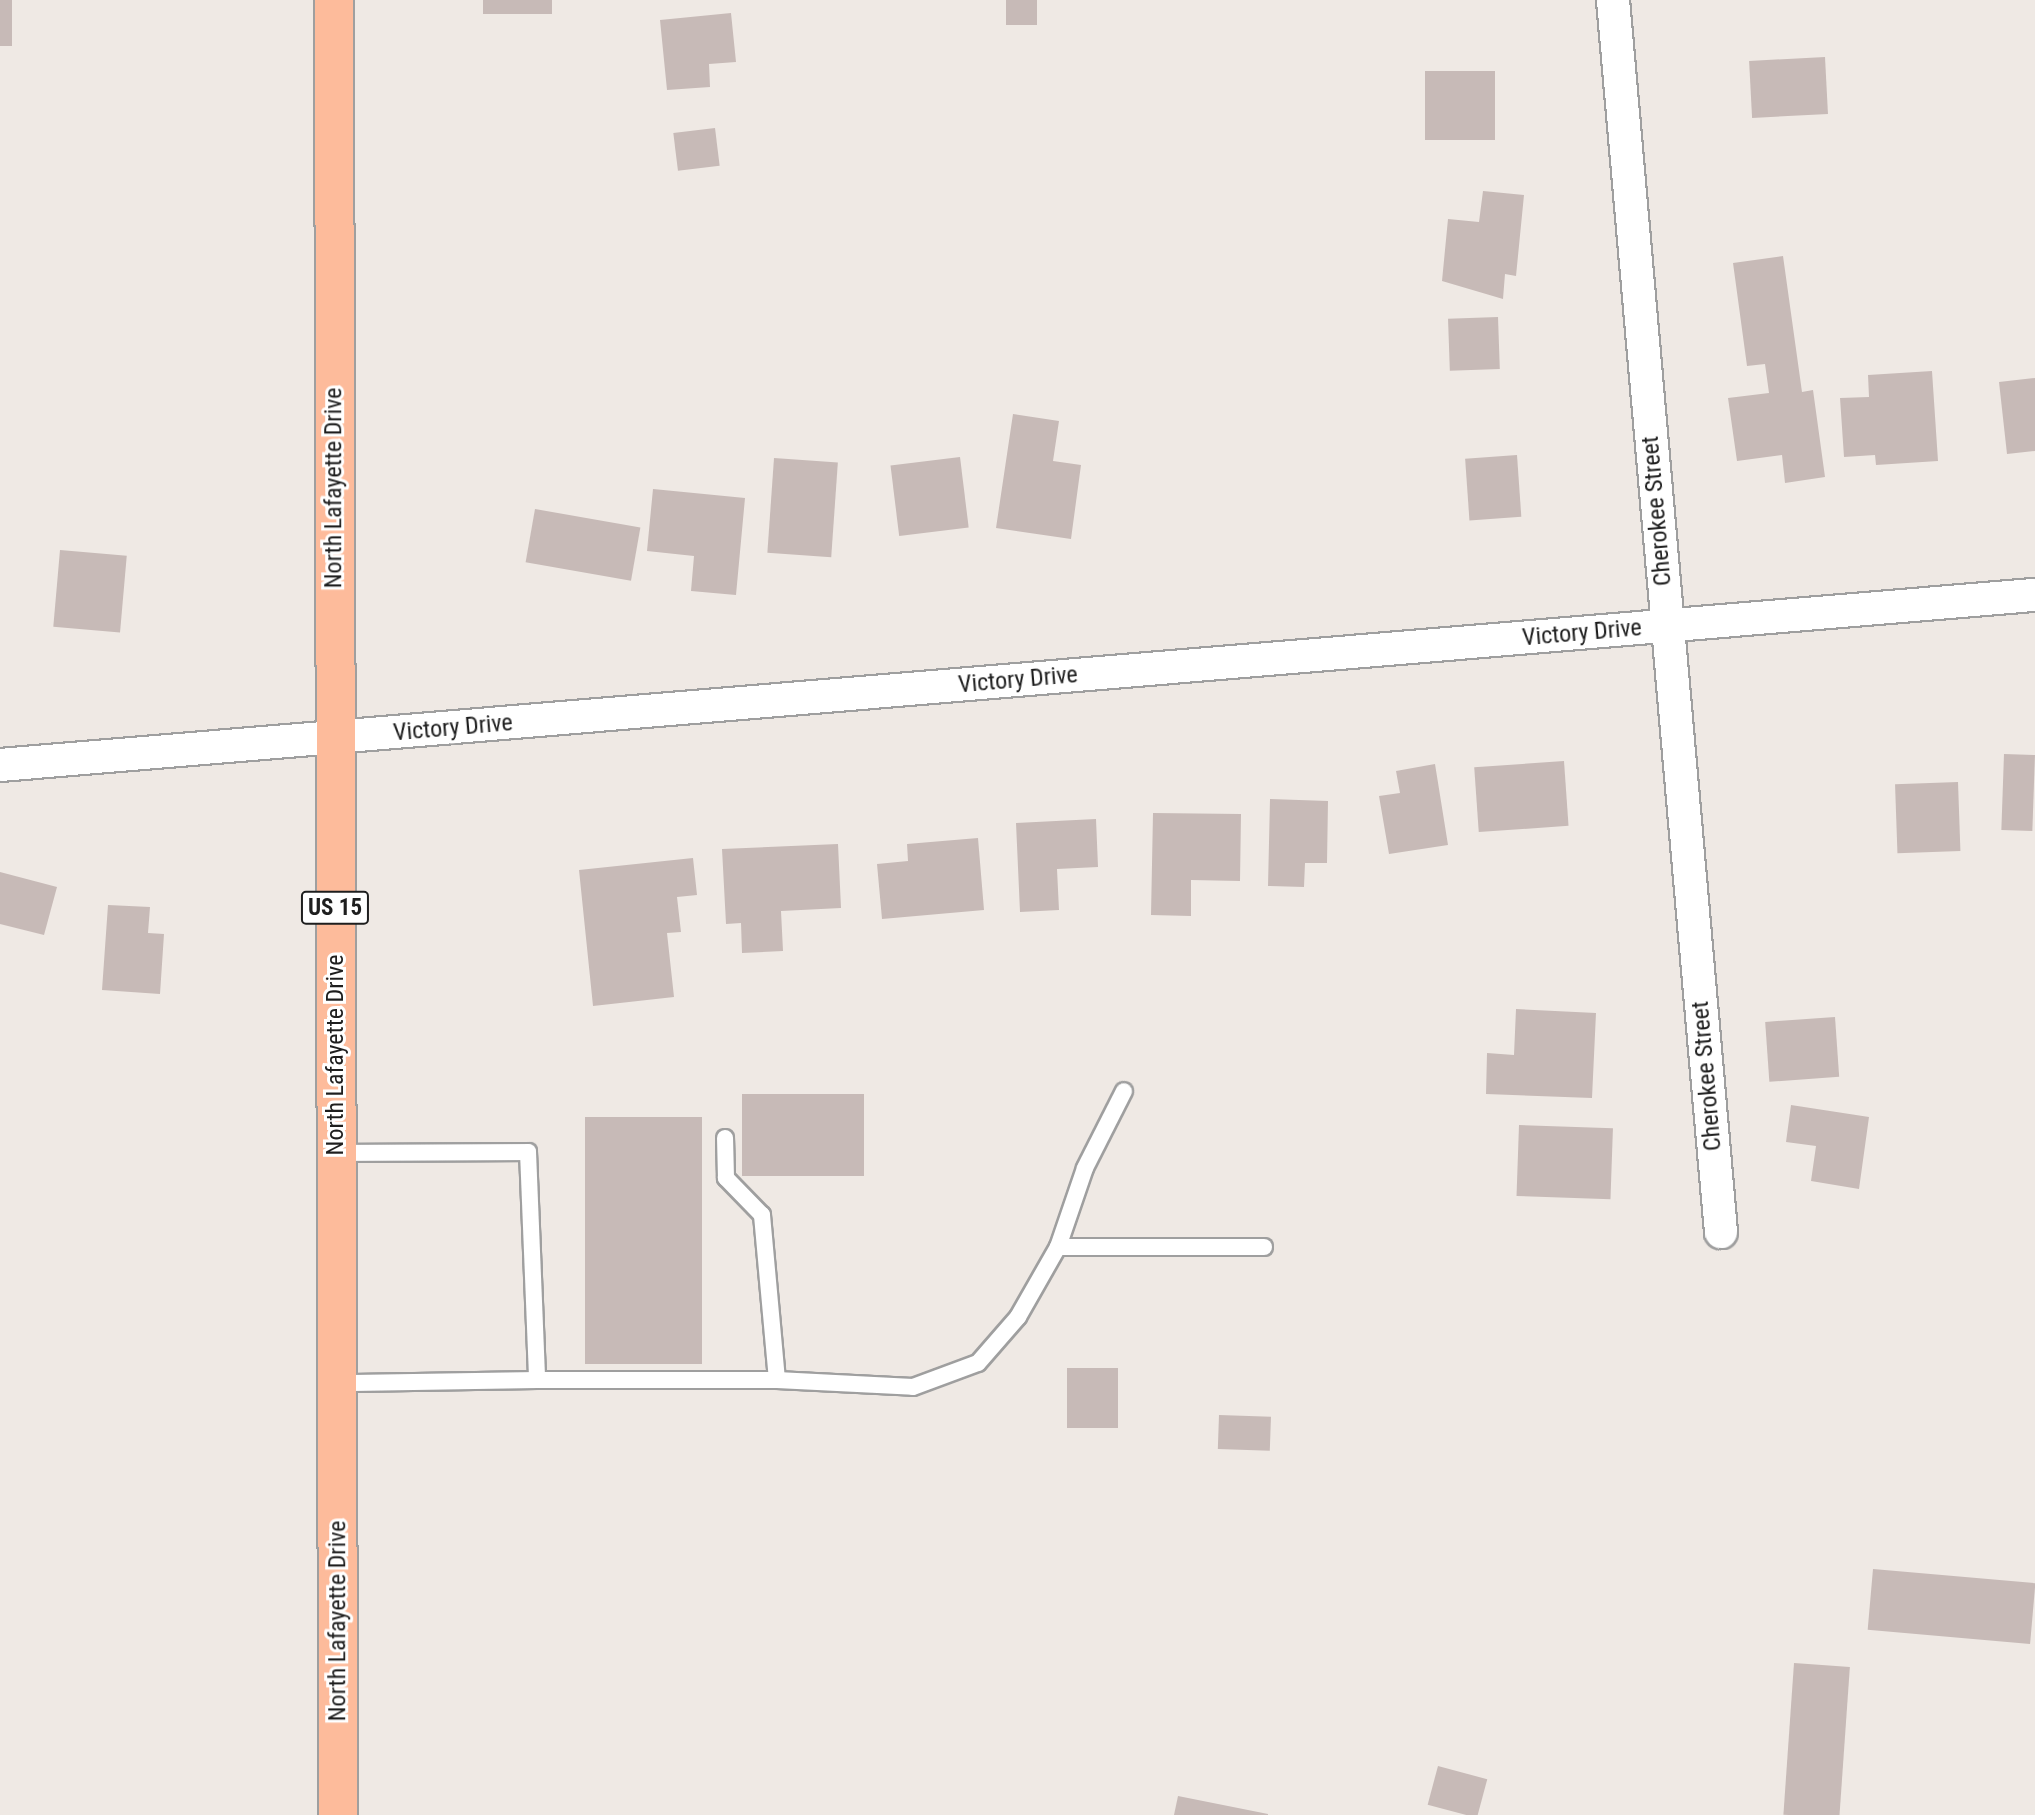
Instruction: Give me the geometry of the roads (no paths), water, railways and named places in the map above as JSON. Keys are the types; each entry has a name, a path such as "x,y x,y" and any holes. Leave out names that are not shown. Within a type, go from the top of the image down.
{"main road":[{"name":"North Lafayette Drive","path":"334,0 338,1815"}],"street":[{"name":"Cherokee Street","path":"1613,0 1721,1232"},
{"name":"Victory Drive","path":"0,765 2035,595"}],"lane":[{"path":"337,1383 777,1380 913,1387 978,1363 1018,1317 1058,1247 1085,1168 1124,1091"},
{"path":"725,1138 726,1178 762,1215 777,1380"},
{"path":"336,1153 528,1152 537,1380"},
{"path":"1058,1247 1264,1247"}]}
